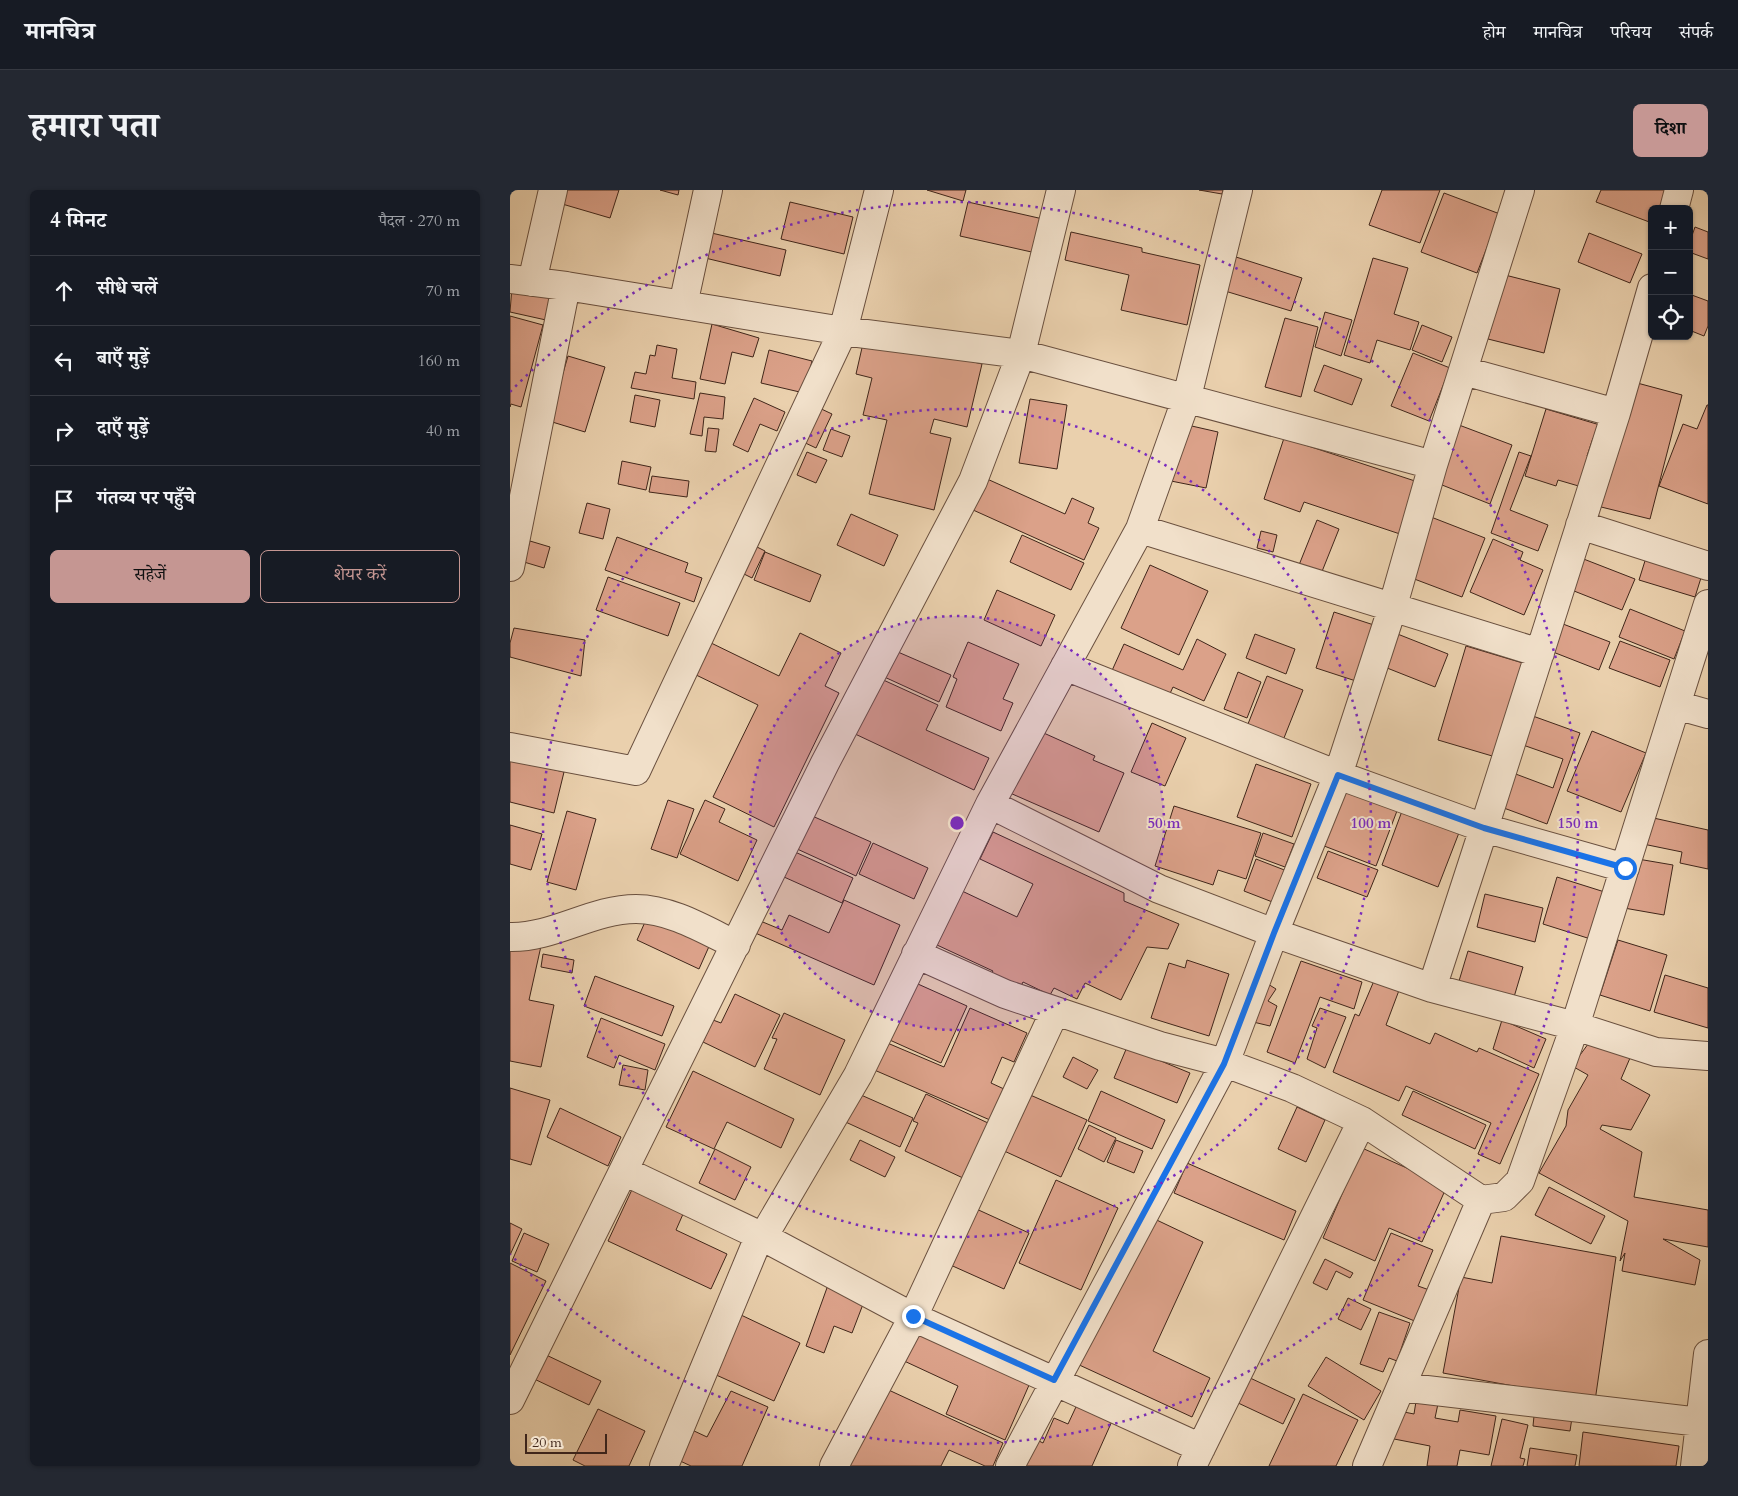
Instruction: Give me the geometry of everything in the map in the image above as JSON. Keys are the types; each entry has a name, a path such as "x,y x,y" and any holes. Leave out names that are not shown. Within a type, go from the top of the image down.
{"street":[{"path":"553,190 521,281 566,286 843,331 1021,354 1187,397 1433,465"},
{"path":"683,305 708,190"},
{"path":"510,747 636,771 843,331 879,190"},
{"path":"510,1400 825,763 972,481 1021,354 1061,190"},
{"path":"664,1466 756,1244 763,1237 858,1075 990,804 1140,529 1187,397 1238,190"},
{"path":"1010,1466 1054,1380 1224,1064 1274,933 1338,775 1392,609 1433,465 1520,190"},
{"path":"1675,205 1680,190"},
{"path":"510,566 566,286"},
{"path":"1432,988 1616,413 1650,295"},
{"path":"1464,371 1616,413"},
{"path":"1580,524 1708,566"},
{"path":"1140,529 1540,654"},
{"path":"916,954 1005,994 1160,1046 1224,1064 1292,1088 1362,1121 1481,1200 1504,1197 1520,1181 1575,1026 1708,604"},
{"path":"1065,666 1338,775 1484,828 1625,868"},
{"path":"1676,705 1708,714"},
{"path":"990,804 1159,890 1274,933 1432,988 1575,1026 1656,1052 1708,1056"},
{"path":"510,937 526,937 547,933 606,914 635,909 662,912 736,945"},
{"path":"834,1466 913,1316 1055,1011"},
{"path":"624,1171 763,1237 913,1316 1054,1380 1197,1457 1362,1121"},
{"path":"1367,1466 1481,1200"},
{"path":"1695,1466 1708,1354"},
{"path":"1401,1387 1700,1422"}],"building":[{"path":"555,190 619,190 610,218 552,201"},
{"path":"660,190 679,190 678,195"},
{"path":"927,190 966,190 963,201"},
{"path":"1199,190 1223,190 1222,194"},
{"path":"1382,190 1440,190 1420,243 1369,225"},
{"path":"1601,190 1666,190 1660,205 1648,205 1648,222 1596,202"},
{"path":"1444,193 1500,214 1477,273 1421,252"},
{"path":"790,202 853,217 844,254 781,239"},
{"path":"968,202 1043,219 1036,253 960,236"},
{"path":"1695,227 1708,232 1708,259 1693,253 1693,233"},
{"path":"707,232 786,250 780,276 701,257"},
{"path":"1071,232 1142,248 1142,252 1200,265 1187,325 1121,310 1129,275 1065,260"},
{"path":"1589,233 1642,254 1630,283 1578,262"},
{"path":"1236,257 1302,278 1291,311 1225,291"},
{"path":"1373,258 1408,268 1394,314 1419,322 1410,350 1377,340 1370,363 1344,355"},
{"path":"1505,275 1560,289 1544,353 1488,339"},
{"path":"512,287 552,296 546,320 510,312"},
{"path":"1693,295 1708,301 1708,326 1704,336 1693,332"},
{"path":"1325,312 1352,320 1341,356 1315,347"},
{"path":"510,316 543,325 521,407 511,404 510,407"},
{"path":"1285,318 1318,327 1301,397 1265,387"},
{"path":"712,324 759,338 753,357 732,352 725,384 700,379"},
{"path":"1422,325 1452,337 1442,362 1412,350"},
{"path":"864,339 908,346 982,364 967,427 934,419 930,433 951,438 934,510 869,494 887,420 863,415 872,378 856,374"},
{"path":"657,345 677,349 672,378 696,382 694,399 631,388 635,372 646,374 650,355 655,356"},
{"path":"769,350 812,361 804,393 761,383"},
{"path":"1413,353 1450,368 1429,421 1391,406"},
{"path":"568,356 605,367 585,432 549,421"},
{"path":"1324,365 1362,379 1352,405 1314,391"},
{"path":"1626,380 1682,395 1650,519 1593,505"},
{"path":"700,393 725,397 723,419 704,417 702,436 690,434"},
{"path":"635,395 660,400 655,427 630,422"},
{"path":"754,398 785,412 777,431 760,424 748,452 733,445"},
{"path":"1030,399 1067,405 1057,469 1019,463"},
{"path":"1707,405 1708,504 1659,486 1683,424 1697,429"},
{"path":"815,406 832,414 816,448 799,440"},
{"path":"1546,409 1600,425 1596,439 1593,438 1587,456 1592,458 1582,487 1558,480 1556,486 1525,476"},
{"path":"1183,424 1218,432 1206,488 1171,481"},
{"path":"1459,425 1512,445 1490,504 1437,483"},
{"path":"708,428 719,429 716,452 705,451"},
{"path":"831,429 850,436 842,457 823,450"},
{"path":"1284,438 1418,482 1400,534 1304,502 1300,512 1264,499"},
{"path":"807,452 827,460 816,483 797,475"},
{"path":"1519,452 1531,456 1510,510 1548,525 1538,551 1491,533"},
{"path":"622,461 651,467 646,490 618,484"},
{"path":"976,474 1065,514 1072,498 1094,508 1088,523 1099,528 1084,560 962,505"},
{"path":"652,476 689,481 687,497 649,492"},
{"path":"587,503 610,509 603,539 579,533"},
{"path":"851,514 898,535 884,566 837,545"},
{"path":"1431,517 1485,538 1462,597 1409,577"},
{"path":"1317,520 1339,529 1319,579 1297,570"},
{"path":"1261,531 1277,535 1273,552 1257,548"},
{"path":"1022,535 1084,563 1071,590 1010,562"},
{"path":"617,537 688,563 685,572 702,578 694,602 605,570"},
{"path":"1493,539 1523,552 1520,560 1543,570 1524,615 1470,592"},
{"path":"530,541 550,547 544,568 524,562"},
{"path":"753,545 765,551 752,578 740,572"},
{"path":"1649,548 1705,565 1695,597 1639,580"},
{"path":"765,552 821,575 810,602 754,580"},
{"path":"1581,558 1635,579 1622,610 1569,589"},
{"path":"1150,565 1208,591 1179,655 1121,628"},
{"path":"608,577 680,603 668,636 596,610"},
{"path":"997,590 1055,615 1041,646 984,620"},
{"path":"1630,609 1685,631 1674,659 1619,637"},
{"path":"1334,612 1380,627 1362,683 1316,668"},
{"path":"1563,624 1610,642 1599,670 1553,652"},
{"path":"514,628 585,640 581,676 510,657 510,643"},
{"path":"800,633 841,653 825,686 839,693 774,827 713,797 758,705 692,673 707,641 779,676"},
{"path":"1395,633 1448,654 1435,687 1382,666"},
{"path":"1255,634 1295,649 1286,674 1246,658"},
{"path":"1197,639 1226,654 1204,701 1173,687 1167,700 1110,675 1124,644 1183,670"},
{"path":"1620,641 1670,660 1660,687 1609,668"},
{"path":"968,642 1019,664 1003,699 1013,703 1001,731 946,707 957,679 953,677"},
{"path":"1466,646 1526,664 1499,758 1438,740"},
{"path":"891,649 951,675 939,702 880,675"},
{"path":"1238,672 1261,682 1247,718 1224,709"},
{"path":"1267,676 1303,690 1282,743 1246,729"},
{"path":"879,678 938,705 926,730 989,758 974,790 853,733"},
{"path":"1530,715 1580,733 1547,824 1493,804 1505,770 1553,788 1563,759 1520,744"},
{"path":"1152,723 1186,738 1165,786 1131,772"},
{"path":"1037,730 1095,756 1093,760 1124,773 1099,832 1010,793"},
{"path":"1592,731 1646,753 1621,812 1567,791"},
{"path":"510,759 564,772 554,813 510,802"},
{"path":"1256,764 1311,784 1292,837 1237,817"},
{"path":"1343,782 1400,803 1376,866 1319,844"},
{"path":"668,800 694,809 677,858 651,849"},
{"path":"705,800 725,809 719,822 757,840 738,881 680,854"},
{"path":"1405,803 1462,825 1438,887 1382,865"},
{"path":"1174,806 1261,833 1246,879 1218,870 1213,885 1155,866"},
{"path":"567,811 596,819 576,890 547,882"},
{"path":"810,815 871,842 856,876 795,848"},
{"path":"1649,817 1708,830 1708,869 1680,863 1682,852 1643,844"},
{"path":"510,825 542,834 531,870 510,864"},
{"path":"993,832 1124,893 1124,901 1179,924 1168,949 1147,947 1121,1000 1085,983 1077,999 1054,988 1050,995 1023,982 1020,988 991,974 993,971 937,945 962,891 1017,917 1033,884 980,859"},
{"path":"1263,833 1294,844 1285,867 1255,856"},
{"path":"873,843 928,868 914,899 859,874"},
{"path":"1328,851 1378,870 1367,897 1317,878"},
{"path":"795,852 853,878 842,903 784,877"},
{"path":"1632,858 1673,865 1664,915 1624,908"},
{"path":"1256,859 1287,871 1275,903 1244,891"},
{"path":"1557,877 1611,894 1597,941 1543,924"},
{"path":"1485,894 1543,908 1535,942 1477,927"},
{"path":"844,900 900,925 874,985 753,932 758,920 782,930 789,915 829,933"},
{"path":"649,913 711,942 699,969 637,940"},
{"path":"510,939 541,946 529,1000 554,1005 541,1067 510,1061"},
{"path":"1618,940 1667,955 1650,1011 1600,995"},
{"path":"1468,951 1523,967 1514,997 1459,981"},
{"path":"543,954 574,960 572,973 541,967"},
{"path":"1187,960 1229,974 1209,1036 1151,1018 1169,963 1185,968"},
{"path":"1301,961 1362,982 1354,1009 1320,997 1295,1063 1267,1052"},
{"path":"1665,975 1708,988 1708,1028 1654,1012"},
{"path":"595,976 674,1006 662,1036 584,1006"},
{"path":"1376,976 1401,985 1386,1025 1430,1044 1435,1033 1477,1052 1479,1048 1539,1074 1500,1164 1478,1154 1491,1123 1406,1086 1399,1101 1333,1072 1355,1014 1359,1016"},
{"path":"909,980 967,1006 941,1063 883,1037"},
{"path":"1263,981 1276,989 1268,1001 1277,1006 1270,1026 1249,1021"},
{"path":"735,994 780,1015 755,1067 703,1042 713,1020 721,1023"},
{"path":"970,1008 1027,1033 1014,1062 1002,1057 991,1083 1004,1089 990,1120 872,1069 885,1042 944,1067"},
{"path":"1320,1008 1346,1017 1325,1068 1307,1059 1317,1028 1312,1026"},
{"path":"784,1013 845,1040 820,1095 764,1069 777,1039 772,1038"},
{"path":"601,1018 665,1044 655,1070 619,1055 614,1068 587,1057"},
{"path":"1502,1020 1546,1039 1534,1068 1493,1049"},
{"path":"1591,1040 1633,1051 1621,1079 1650,1095 1631,1130 1602,1125 1600,1129 1642,1152 1634,1197 1708,1210 1708,1247 1663,1239 1700,1260 1695,1285 1622,1271 1625,1253 1620,1261 1628,1221 1539,1173 1566,1126 1568,1110 1588,1075 1572,1066"},
{"path":"1127,1047 1190,1073 1177,1103 1114,1078"},
{"path":"1073,1057 1098,1070 1087,1089 1063,1077"},
{"path":"623,1065 648,1070 645,1090 619,1085"},
{"path":"693,1071 794,1119 781,1148 727,1122 714,1149 666,1127"},
{"path":"510,1088 550,1100 531,1165 510,1159"},
{"path":"852,1091 913,1118 900,1147 839,1119"},
{"path":"1101,1091 1165,1120 1152,1149 1088,1121"},
{"path":"1413,1091 1486,1125 1475,1149 1402,1115"},
{"path":"926,1094 988,1123 963,1178 905,1151 918,1123 913,1121"},
{"path":"1028,1094 1087,1120 1061,1177 1002,1150"},
{"path":"1297,1107 1325,1120 1306,1162 1278,1149"},
{"path":"560,1108 621,1137 608,1166 547,1137"},
{"path":"1089,1125 1116,1138 1104,1162 1078,1149"},
{"path":"860,1140 895,1157 885,1177 850,1160"},
{"path":"1116,1140 1143,1151 1134,1173 1107,1162"},
{"path":"1362,1148 1447,1186 1422,1242 1389,1228 1375,1261 1323,1238"},
{"path":"715,1149 751,1167 735,1200 699,1183"},
{"path":"1187,1163 1296,1211 1284,1240 1174,1193"},
{"path":"1056,1180 1118,1208 1081,1290 1019,1263"},
{"path":"636,1181 687,1205 676,1230 727,1254 711,1289 608,1241"},
{"path":"1549,1187 1605,1216 1591,1244 1535,1215"},
{"path":"972,1207 1029,1233 1004,1289 946,1263"},
{"path":"1144,1214 1203,1242 1153,1351 1210,1378 1192,1417 1075,1363"},
{"path":"510,1223 522,1229 510,1255"},
{"path":"524,1233 549,1244 537,1272 512,1261"},
{"path":"1391,1233 1433,1250 1418,1286 1435,1292 1422,1324 1363,1300"},
{"path":"1501,1236 1616,1257 1595,1401 1443,1373 1461,1277 1492,1283"},
{"path":"1325,1259 1353,1273 1350,1278 1336,1271 1327,1290 1313,1283"},
{"path":"510,1263 546,1281 510,1355"},
{"path":"828,1285 865,1299 852,1333 834,1326 824,1353 806,1346"},
{"path":"1348,1298 1371,1309 1361,1330 1338,1319"},
{"path":"1379,1312 1410,1323 1397,1361 1389,1358 1383,1372 1360,1364"},
{"path":"741,1315 800,1343 774,1401 714,1374"},
{"path":"918,1324 1033,1376 1005,1440 946,1414 958,1386 902,1360"},
{"path":"542,1353 601,1381 589,1405 530,1377"},
{"path":"1326,1357 1381,1391 1364,1420 1308,1386"},
{"path":"1248,1377 1295,1399 1283,1424 1236,1402"},
{"path":"880,1386 1003,1443 993,1466 985,1466 949,1450 941,1466 844,1466"},
{"path":"731,1391 768,1407 742,1466 691,1466 678,1460 692,1430 707,1437"},
{"path":"1082,1394 1117,1410 1092,1466 1020,1466 1033,1438 1043,1443 1054,1418 1068,1424"},
{"path":"1303,1394 1358,1420 1336,1466 1269,1466"},
{"path":"1417,1395 1439,1399 1435,1418 1458,1422 1460,1410 1496,1416 1489,1455 1460,1450 1457,1466 1427,1466 1430,1446 1389,1438 1394,1410 1414,1414"},
{"path":"1535,1406 1573,1411 1570,1431 1533,1426"},
{"path":"598,1409 645,1431 629,1466 585,1466 573,1460"},
{"path":"1502,1419 1528,1425 1520,1458 1525,1459 1523,1466 1491,1466"},
{"path":"1583,1432 1679,1446 1676,1466 1579,1466"},
{"path":"1530,1448 1577,1455 1575,1466 1527,1466"}],"route":[{"path":"913,1316 1054,1380 1224,1064 1274,933 1338,775 1484,828 1625,868"}]}
